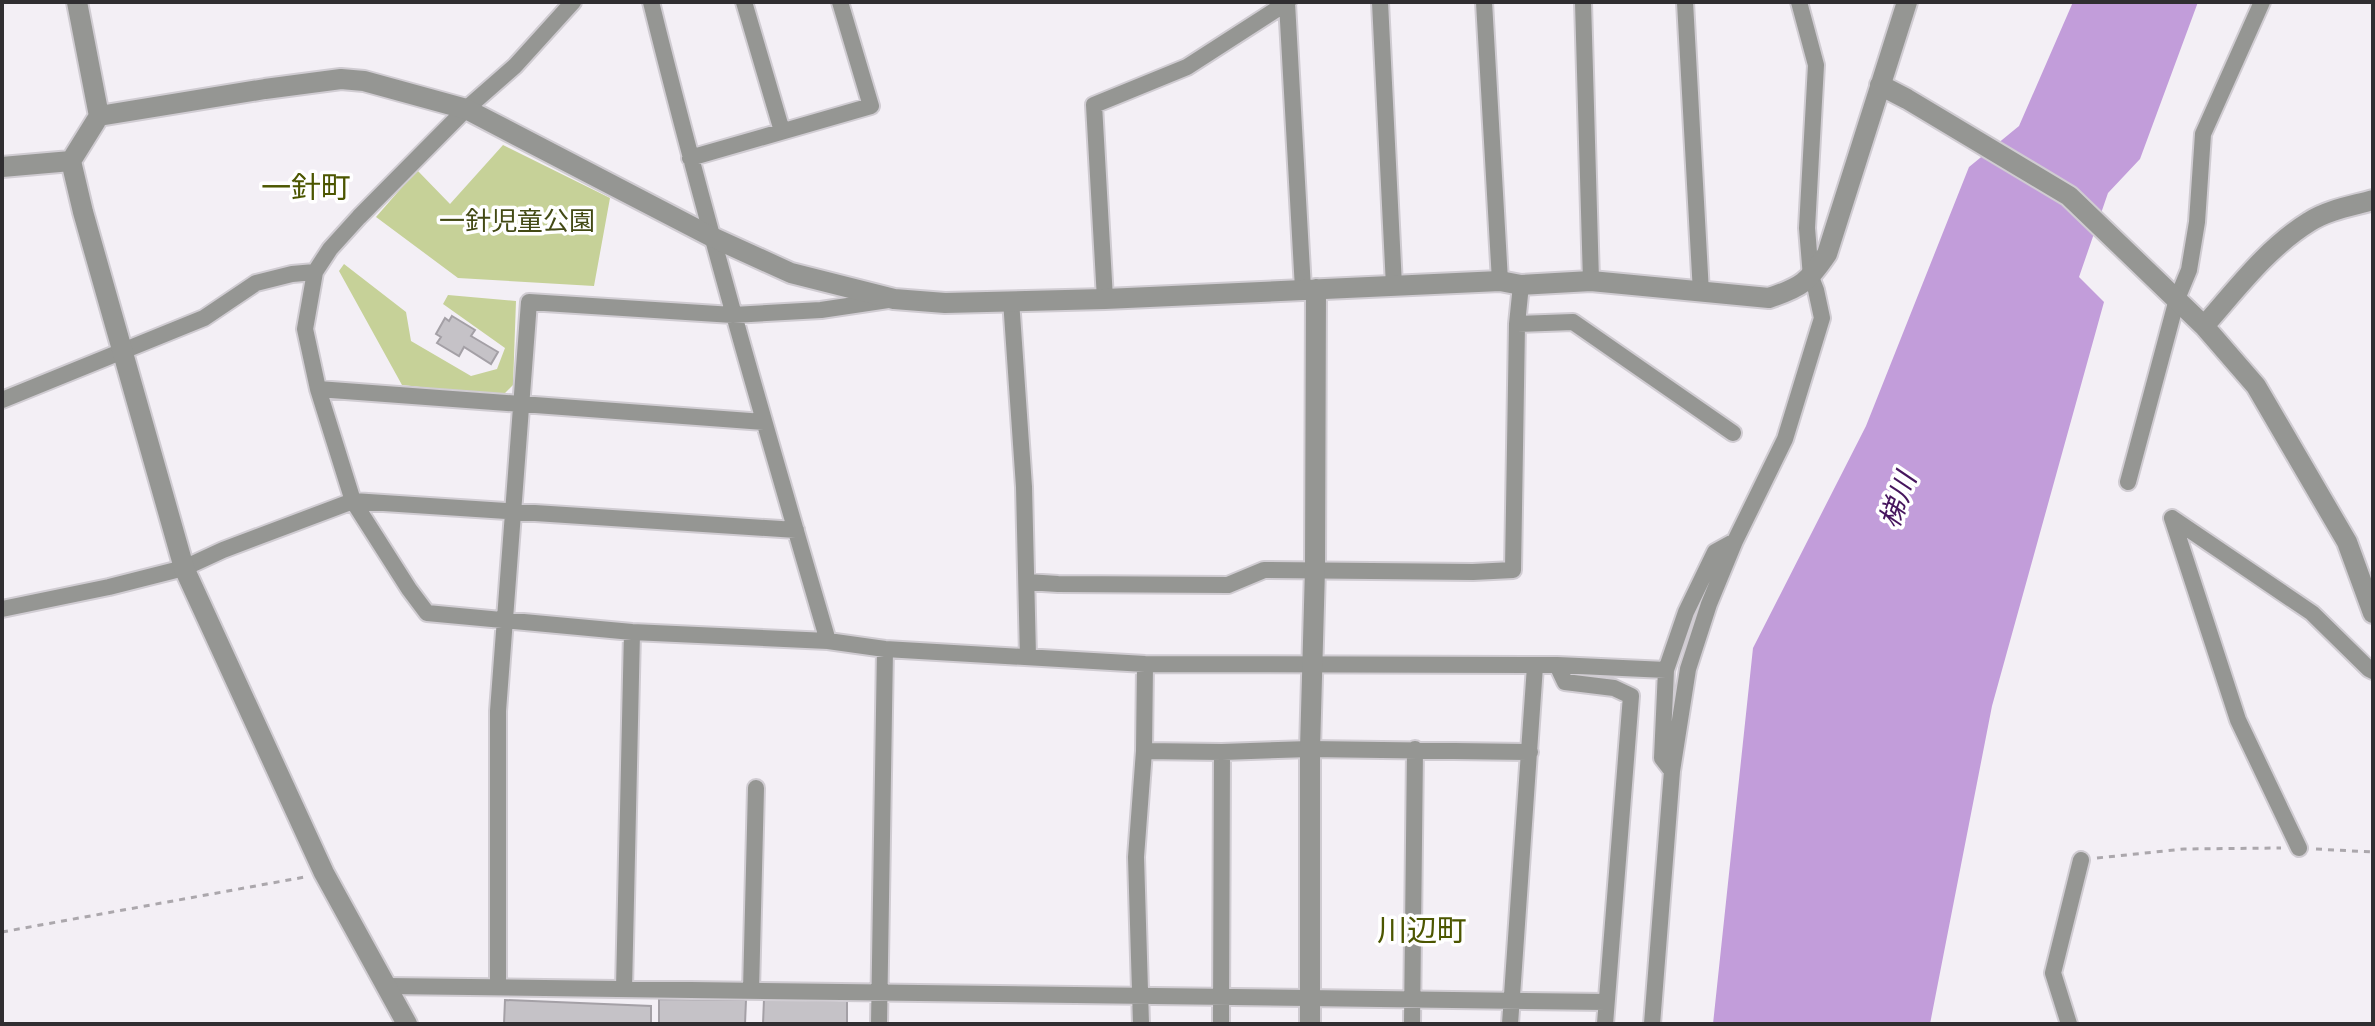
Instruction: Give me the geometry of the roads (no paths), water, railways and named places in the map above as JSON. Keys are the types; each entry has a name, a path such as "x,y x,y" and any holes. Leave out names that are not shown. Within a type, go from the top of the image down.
{"street":[{"path":"77,2 99,116 71,161 184,568 324,873 407,1024"},
{"path":"573,2 515,66 466,109 359,217 330,249 315,272 305,329 318,389 353,501 427,613 632,632 828,641 885,649 1145,664 1557,665 1666,670"},
{"path":"651,2 733,315 828,641"},
{"path":"744,2 782,131"},
{"path":"690,158 871,106 840,2"},
{"path":"1380,2 1394,286"},
{"path":"1484,2 1500,281"},
{"path":"1583,2 1591,281"},
{"path":"1685,2 1701,293"},
{"path":"1652,1024 1672,771 1688,669 1709,604 1735,541 1785,439 1822,318 1811,277 1807,228 1816,65 1799,2"},
{"path":"99,116 341,79 364,81 466,109 712,237 791,273 894,299 945,303 1105,299 1500,281 1521,285 1591,281 1769,298 1795,289 1811,277 1827,254 1907,2"},
{"path":"2128,482 2170,292 2189,270 2197,222 2203,134 2262,2"},
{"path":"1105,299 1094,105 1187,67 1288,3 1309,289 1315,569 1310,749 1310,1024"},
{"path":"1880,85 2069,196 2204,326 2256,386 2347,542 2371,601"},
{"path":"2,167 71,161"},
{"path":"2204,326 2266,256 2310,221 2337,209 2373,200"},
{"path":"2,400 204,318 256,283 315,272"},
{"path":"1027,582 1228,585 1264,570 1513,570 1517,324 1521,285"},
{"path":"498,986 498,711 529,302 733,315 821,310 894,299"},
{"path":"1011,300 1024,487 1028,657"},
{"path":"1517,324 1573,322 1733,433"},
{"path":"318,389 764,422"},
{"path":"2,609 184,568 353,501 796,530"},
{"path":"2299,848 2238,720 2172,518 2312,613 2373,671"},
{"path":"1672,771 1662,758 1666,670 1686,612 1715,552 1735,541"},
{"path":"624,989 632,632"},
{"path":"879,1024 885,649"},
{"path":"1141,1024 1136,857 1144,751 1145,664"},
{"path":"1557,665 1565,682 1614,688 1631,696 1605,1024"},
{"path":"1510,1024 1535,666"},
{"path":"1144,751 1415,749 1530,752"},
{"path":"1412,1024 1415,749"},
{"path":"1221,1024 1222,752"},
{"path":"751,991 756,788"},
{"path":"2069,1024 2053,973 2081,860"},
{"path":"387,986 1606,1002"}],"water":[{"name":"梯川","path":"2073,2 2198,2 2140,159 2108,193 2079,277 2104,302 1992,706 1930,1024 1713,1024 1753,648 1866,426 1969,167 2019,126"}],"district":[{"name":"一針町","path":"306,186"},
{"name":"川辺町","path":"1422,929"}],"park label":[{"name":"一針児童公園","path":"517,220"}]}
